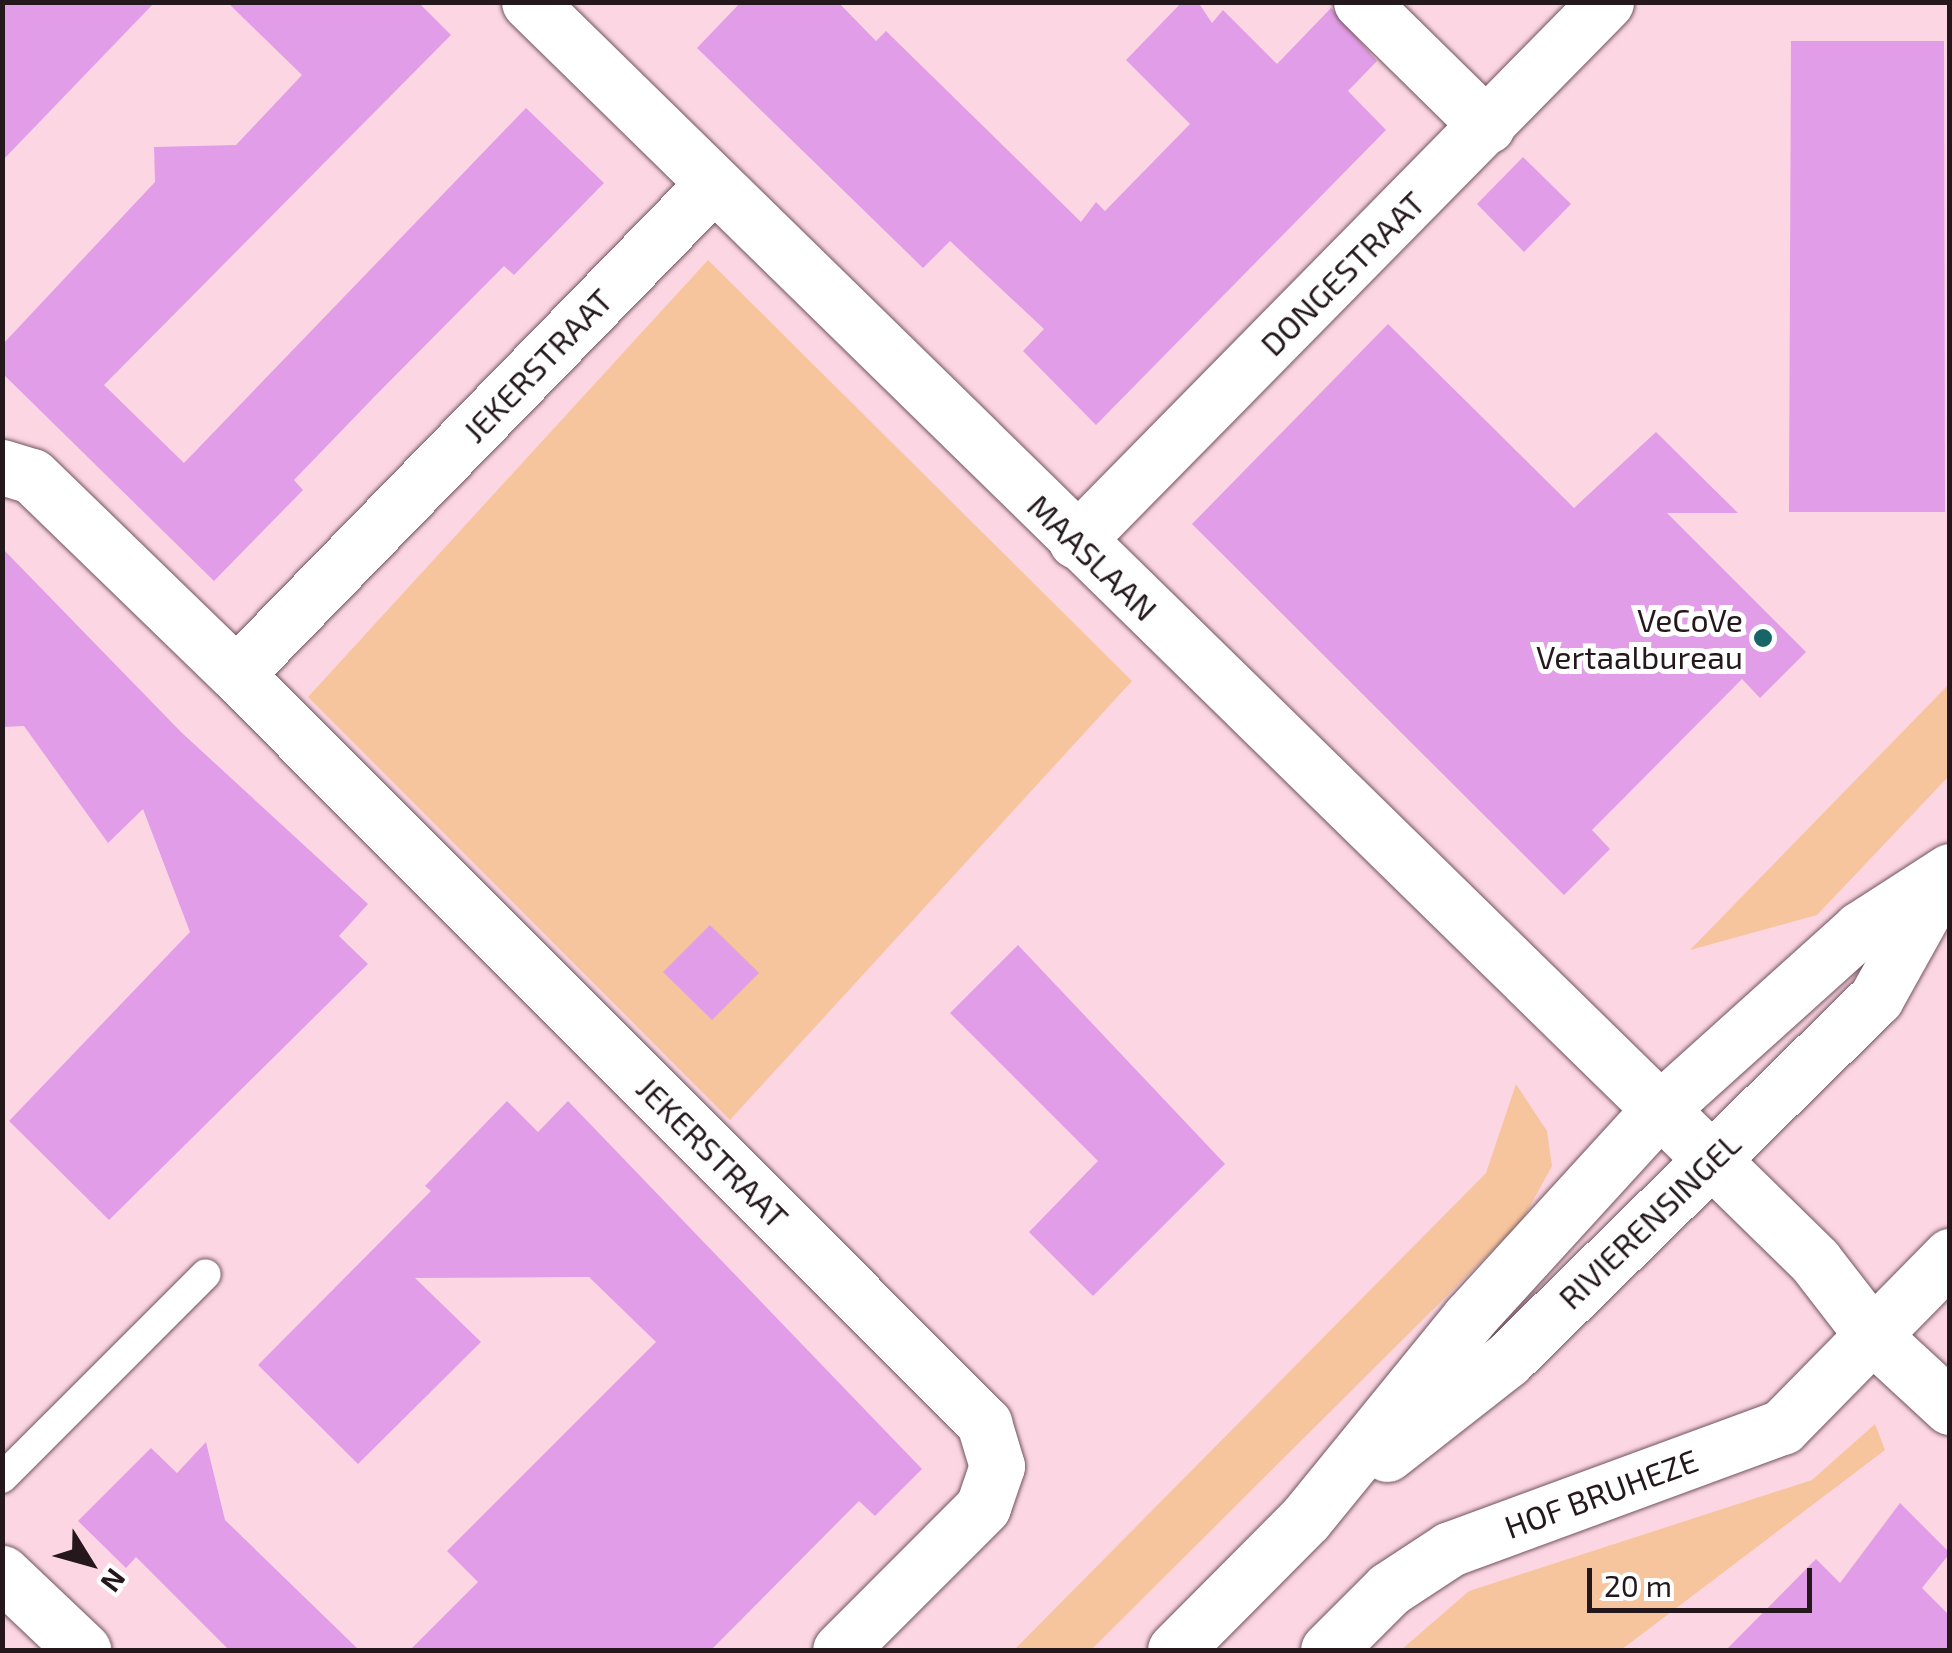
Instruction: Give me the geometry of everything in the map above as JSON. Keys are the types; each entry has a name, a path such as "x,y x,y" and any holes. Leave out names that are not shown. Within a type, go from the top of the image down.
{"street":[{"name":"MAASLAAN","path":"529,2 1710,1162"},
{"path":"1361,2 1487,126"},
{"name":"DONGESTRAAT","path":"1076,541 1606,2"},
{"name":"JEKERSTRAAT","path":"236,674 714,184"},
{"name":"JEKERSTRAAT","path":"2,468 32,476 236,674 984,1423 997,1466 983,1507 840,1650"},
{"name":"RIVIERENSINGEL","path":"1175,1650 1306,1518 1481,1304 1658,1112 1860,929 1946,874"},
{"name":"RIVIERENSINGEL","path":"1306,1518 1507,1360 1876,998 1946,874"},
{"path":"1710,1162 1815,1261 1873,1336 1950,1407"},
{"name":"HOF BRUHEZE","path":"1328,1650 1390,1589 1450,1549 1782,1428 1950,1256"},
{"path":"2,1573 83,1650"}],"lane":[{"path":"2,1478 206,1274"}],"shaded area":[{"path":"708,260 1132,681 730,1120 308,697"},
{"path":"1949,684 1949,776 1817,915 1690,950"},
{"path":"1516,1084 1547,1131 1552,1166 1522,1221 1091,1650 1014,1650 1486,1173"},
{"path":"1875,1424 1885,1450 1621,1650 1401,1650 1469,1591 1812,1480"}],"building":[{"path":"2,2 155,2 2,161"},
{"path":"227,2 418,2 451,35 104,385 184,463 526,108 604,183 514,275 504,266 377,394 294,480 303,490 214,581 2,373 2,345 155,182 154,147 236,145 302,75"},
{"path":"741,2 838,2 876,41 886,31 1081,222 1096,202 1105,211 1190,124 1126,60 1182,2 1198,2 1212,23 1223,10 1277,64 1331,8 1377,61 1348,91 1386,130 1096,425 1023,351 1044,329 950,241 923,268 697,48"},
{"path":"1791,41 1944,41 1945,512 1789,512"},
{"path":"1523,157 1571,204 1524,252 1477,204"},
{"path":"1388,324 1574,508 1656,432 1738,513 1667,513 1806,652 1760,698 1742,679 1592,830 1610,849 1564,895 1192,524"},
{"path":"2,548 181,732 368,904 339,936 368,964 109,1220 9,1121 190,932 143,809 108,843 24,726 2,727"},
{"path":"710,925 759,973 712,1020 663,972"},
{"path":"1018,945 1225,1164 1093,1296 1029,1232 1098,1161 950,1013"},
{"path":"507,1101 538,1132 568,1101 922,1469 875,1516 859,1501 711,1650 410,1650 478,1582 447,1551 656,1342 589,1277 415,1278 481,1342 358,1464 258,1365 431,1191 425,1186"},
{"path":"206,1442 225,1520 359,1650 229,1650 136,1557 126,1568 78,1521 151,1448 177,1473"},
{"path":"1900,1503 1950,1553 1922,1588 1950,1616 1950,1650 1726,1650 1816,1559 1840,1583"}],"place":[{"name":"VeCoVe Vertaalbureau","path":"1763,638"}]}
